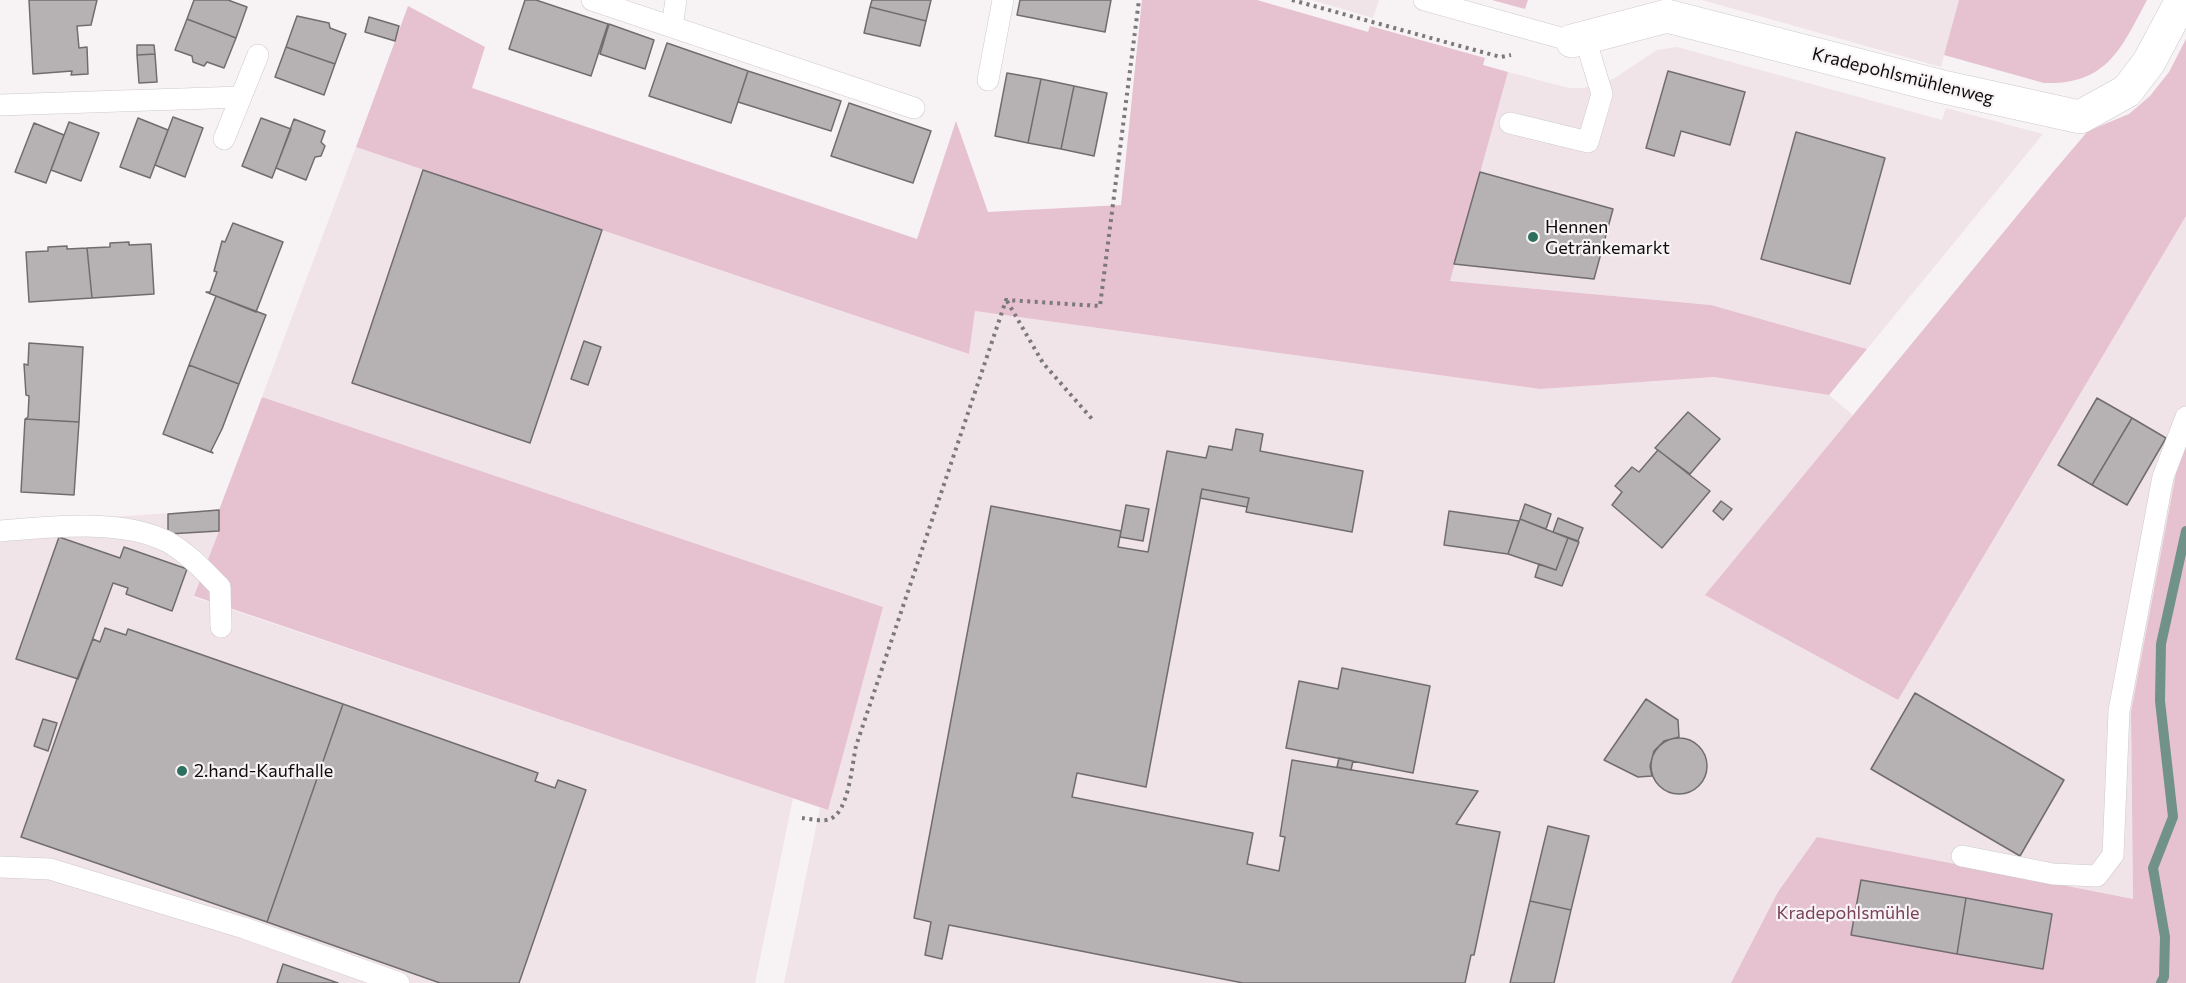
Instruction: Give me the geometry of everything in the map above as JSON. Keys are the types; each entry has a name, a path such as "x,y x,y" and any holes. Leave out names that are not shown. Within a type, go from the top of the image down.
{"street":[{"name":"Kradepohlsmühlenweg","path":"1578,39 1669,8 1939,87 2080,117 2127,91 2149,62 2182,0"}],"lane":[{"path":"592,0 914,108"},
{"path":"672,27 676,0"},
{"path":"988,80 1003,0"},
{"path":"1424,0 1578,39 1602,94 1588,142 1510,123"},
{"path":"224,139 258,55"},
{"path":"0,105 241,97"},
{"path":"1962,856 2053,874 2097,876 2113,855 2119,711 2163,477 2186,417"},
{"path":"0,531 60,526 124,529 166,541 190,557 220,587 221,627"},
{"path":"0,867 50,869 244,928 399,983"}],"path":[{"path":"1006,300 1100,306 1139,0"},
{"path":"1006,300 1043,363 1092,419"},
{"path":"802,818 828,821 836,816 847,797 856,746 1006,300"}],"shaded area":[{"path":"1312,0 1379,0 1373,18"},
{"path":"1702,0 1959,0 1941,67"},
{"path":"1677,47 1942,120 1946,108 2043,134 1867,349 1711,305 1450,281 1508,72 1569,88 1583,88 1613,79 1657,50"},
{"path":"356,147 969,354 975,311 1540,389 1714,377 1829,395 1853,415 1706,595 1898,700 2186,216 2186,444 2131,712 2133,901 2100,983 784,983 820,808 827,810 883,607 262,397"},
{"path":"219,510 219,531 194,597 793,798 755,983 0,983 0,524"}],"green space":[{"path":"1142,0 1257,0 1368,32 1370,26 1485,58 1483,65 1508,72 1450,281 1711,305 1867,349 1829,395 1714,377 1540,389 975,311 969,354 356,147 408,6 485,47 472,88 917,239 956,121 988,212 1121,205"},
{"path":"1492,0 1528,0 1525,9"},
{"path":"1959,0 2147,0 2120,48 2097,71 2083,78 2044,83 1944,55"},
{"path":"2186,39 2186,216 1898,700 1705,595 2088,131 2129,114 2150,96 2169,72"},
{"path":"262,397 883,607 828,810 194,596 219,531 219,510"},
{"name":"Kradepohlsmühle","path":"2186,444 2186,983 1731,983 1778,892 1817,837 2133,899 2131,712 2178,463"}],"building":[{"path":"29,0 97,0 91,25 77,26 79,48 87,47 88,74 71,75 72,71 33,74"},
{"path":"194,0 228,0 247,7 236,38 187,19"},
{"path":"525,0 536,0 608,24 591,76 509,49"},
{"path":"872,0 931,0 926,21 870,7"},
{"path":"1020,0 1111,0 1105,32 1017,15"},
{"path":"870,7 926,21 920,46 864,33"},
{"path":"297,16 329,23 330,28 346,34 335,64 286,47"},
{"path":"369,17 399,26 395,41 365,32"},
{"path":"187,19 236,38 224,68 207,62 204,66 193,62 192,56 175,50"},
{"path":"609,24 654,40 645,69 600,54"},
{"path":"667,43 748,71 731,123 649,96"},
{"path":"137,45 154,45 155,54 137,55"},
{"path":"286,47 335,64 324,95 275,77"},
{"path":"155,54 157,82 139,83 137,55"},
{"path":"748,71 841,101 831,131 738,102"},
{"path":"1668,71 1745,92 1730,145 1681,131 1674,156 1646,148"},
{"path":"1007,73 1041,79 1028,143 995,136"},
{"path":"1041,79 1074,86 1061,149 1028,143"},
{"path":"1074,86 1107,93 1094,156 1061,149"},
{"path":"849,103 931,131 913,183 831,156"},
{"path":"173,117 203,128 185,177 155,165"},
{"path":"138,118 168,130 150,178 120,167"},
{"path":"261,118 291,129 272,178 242,166"},
{"path":"294,119 325,131 321,142 325,146 321,156 315,157 306,180 276,168"},
{"path":"69,122 99,133 81,181 51,170"},
{"path":"34,123 64,135 46,183 15,172"},
{"path":"1796,132 1885,158 1850,284 1761,259"},
{"path":"423,170 602,230 530,443 352,383"},
{"name":"Hennen Getränkemarkt","path":"1480,172 1613,209 1594,279 1454,264"},
{"path":"233,223 283,242 256,312 206,292 210,292 217,272 214,271 222,241 225,242"},
{"path":"129,242 129,245 151,244 154,294 92,298 87,248 110,247 110,243"},
{"path":"67,246 67,249 87,248 92,298 29,302 26,252 48,251 48,247"},
{"path":"216,296 266,315 239,384 189,365"},
{"path":"584,341 601,347 588,385 571,379"},
{"path":"29,343 83,347 79,422 25,419 28,417 29,396 26,395 24,364 28,365"},
{"path":"189,365 239,384 211,451 213,453 163,434"},
{"path":"2097,398 2132,418 2092,485 2058,465"},
{"path":"1688,412 1720,439 1690,474 1655,448"},
{"path":"2132,418 2166,438 2127,505 2092,485"},
{"path":"25,419 79,422 74,495 21,492"},
{"path":"1236,429 1263,434 1260,451 1363,471 1352,532 1246,512 1249,498 1202,489 1146,787 1077,773 1072,797 1253,833 1247,864 1279,871 1285,837 1280,836 1292,760 1478,791 1456,824 1500,832 1474,955 1471,955 1465,983 1243,983 949,925 942,959 925,955 931,922 914,918 991,506 1121,531 1118,547 1148,552 1167,451 1206,458 1209,446 1232,450"},
{"path":"1658,450 1710,491 1662,548 1612,505 1622,492 1615,486 1632,467 1639,472"},
{"path":"1202,489 1249,498 1247,507 1200,498"},
{"path":"1721,501 1732,509 1723,520 1713,511"},
{"path":"1525,504 1551,514 1546,529 1520,519"},
{"path":"1126,505 1149,509 1143,541 1120,537"},
{"path":"219,510 219,531 168,534 168,514"},
{"path":"1449,511 1519,521 1508,554 1444,545"},
{"path":"1558,518 1583,528 1578,541 1553,532"},
{"path":"1520,519 1568,538 1556,570 1508,554"},
{"path":"59,537 120,558 124,547 187,569 172,611 126,594 128,588 113,583 78,679 16,659"},
{"path":"1568,538 1579,542 1562,586 1535,577 1539,564 1556,570"},
{"name":"2.hand-Kaufhalle","path":"105,628 126,635 128,629 343,704 267,922 21,837 93,639 100,642"},
{"path":"1342,668 1430,686 1413,773 1286,748 1299,681 1338,689"},
{"path":"1915,693 2064,780 2020,856 1871,769"},
{"path":"1646,699 1678,720 1679,737 1664,741 1654,751 1650,766 1652,776 1638,777 1604,760"},
{"path":"343,704 538,773 535,781 555,788 558,780 586,790 519,983 440,983 267,922"},
{"path":"43,719 57,723 48,751 34,746"},
{"path":"1673,738 1685,738 1695,742 1703,750 1707,766 1703,782 1695,790 1685,794 1673,794 1663,790 1655,782 1651,772 1651,760 1655,750 1663,742"},
{"path":"1339,758 1353,761 1351,770 1337,767"},
{"path":"1548,826 1589,836 1571,910 1530,901"},
{"path":"1861,880 1966,898 1957,954 1851,935"},
{"path":"1966,898 2052,914 2043,969 1957,954"},
{"path":"1530,901 1571,910 1554,983 1510,983"},
{"path":"283,964 338,983 277,983"}],"waterway":[{"path":"2161,983 2164,977 2165,937 2153,868 2173,817 2160,701 2161,644 2186,531"}],"place":[{"name":"Hennen Getränkemarkt","path":"1533,237"},
{"name":"2.hand-Kaufhalle","path":"182,771"}]}
